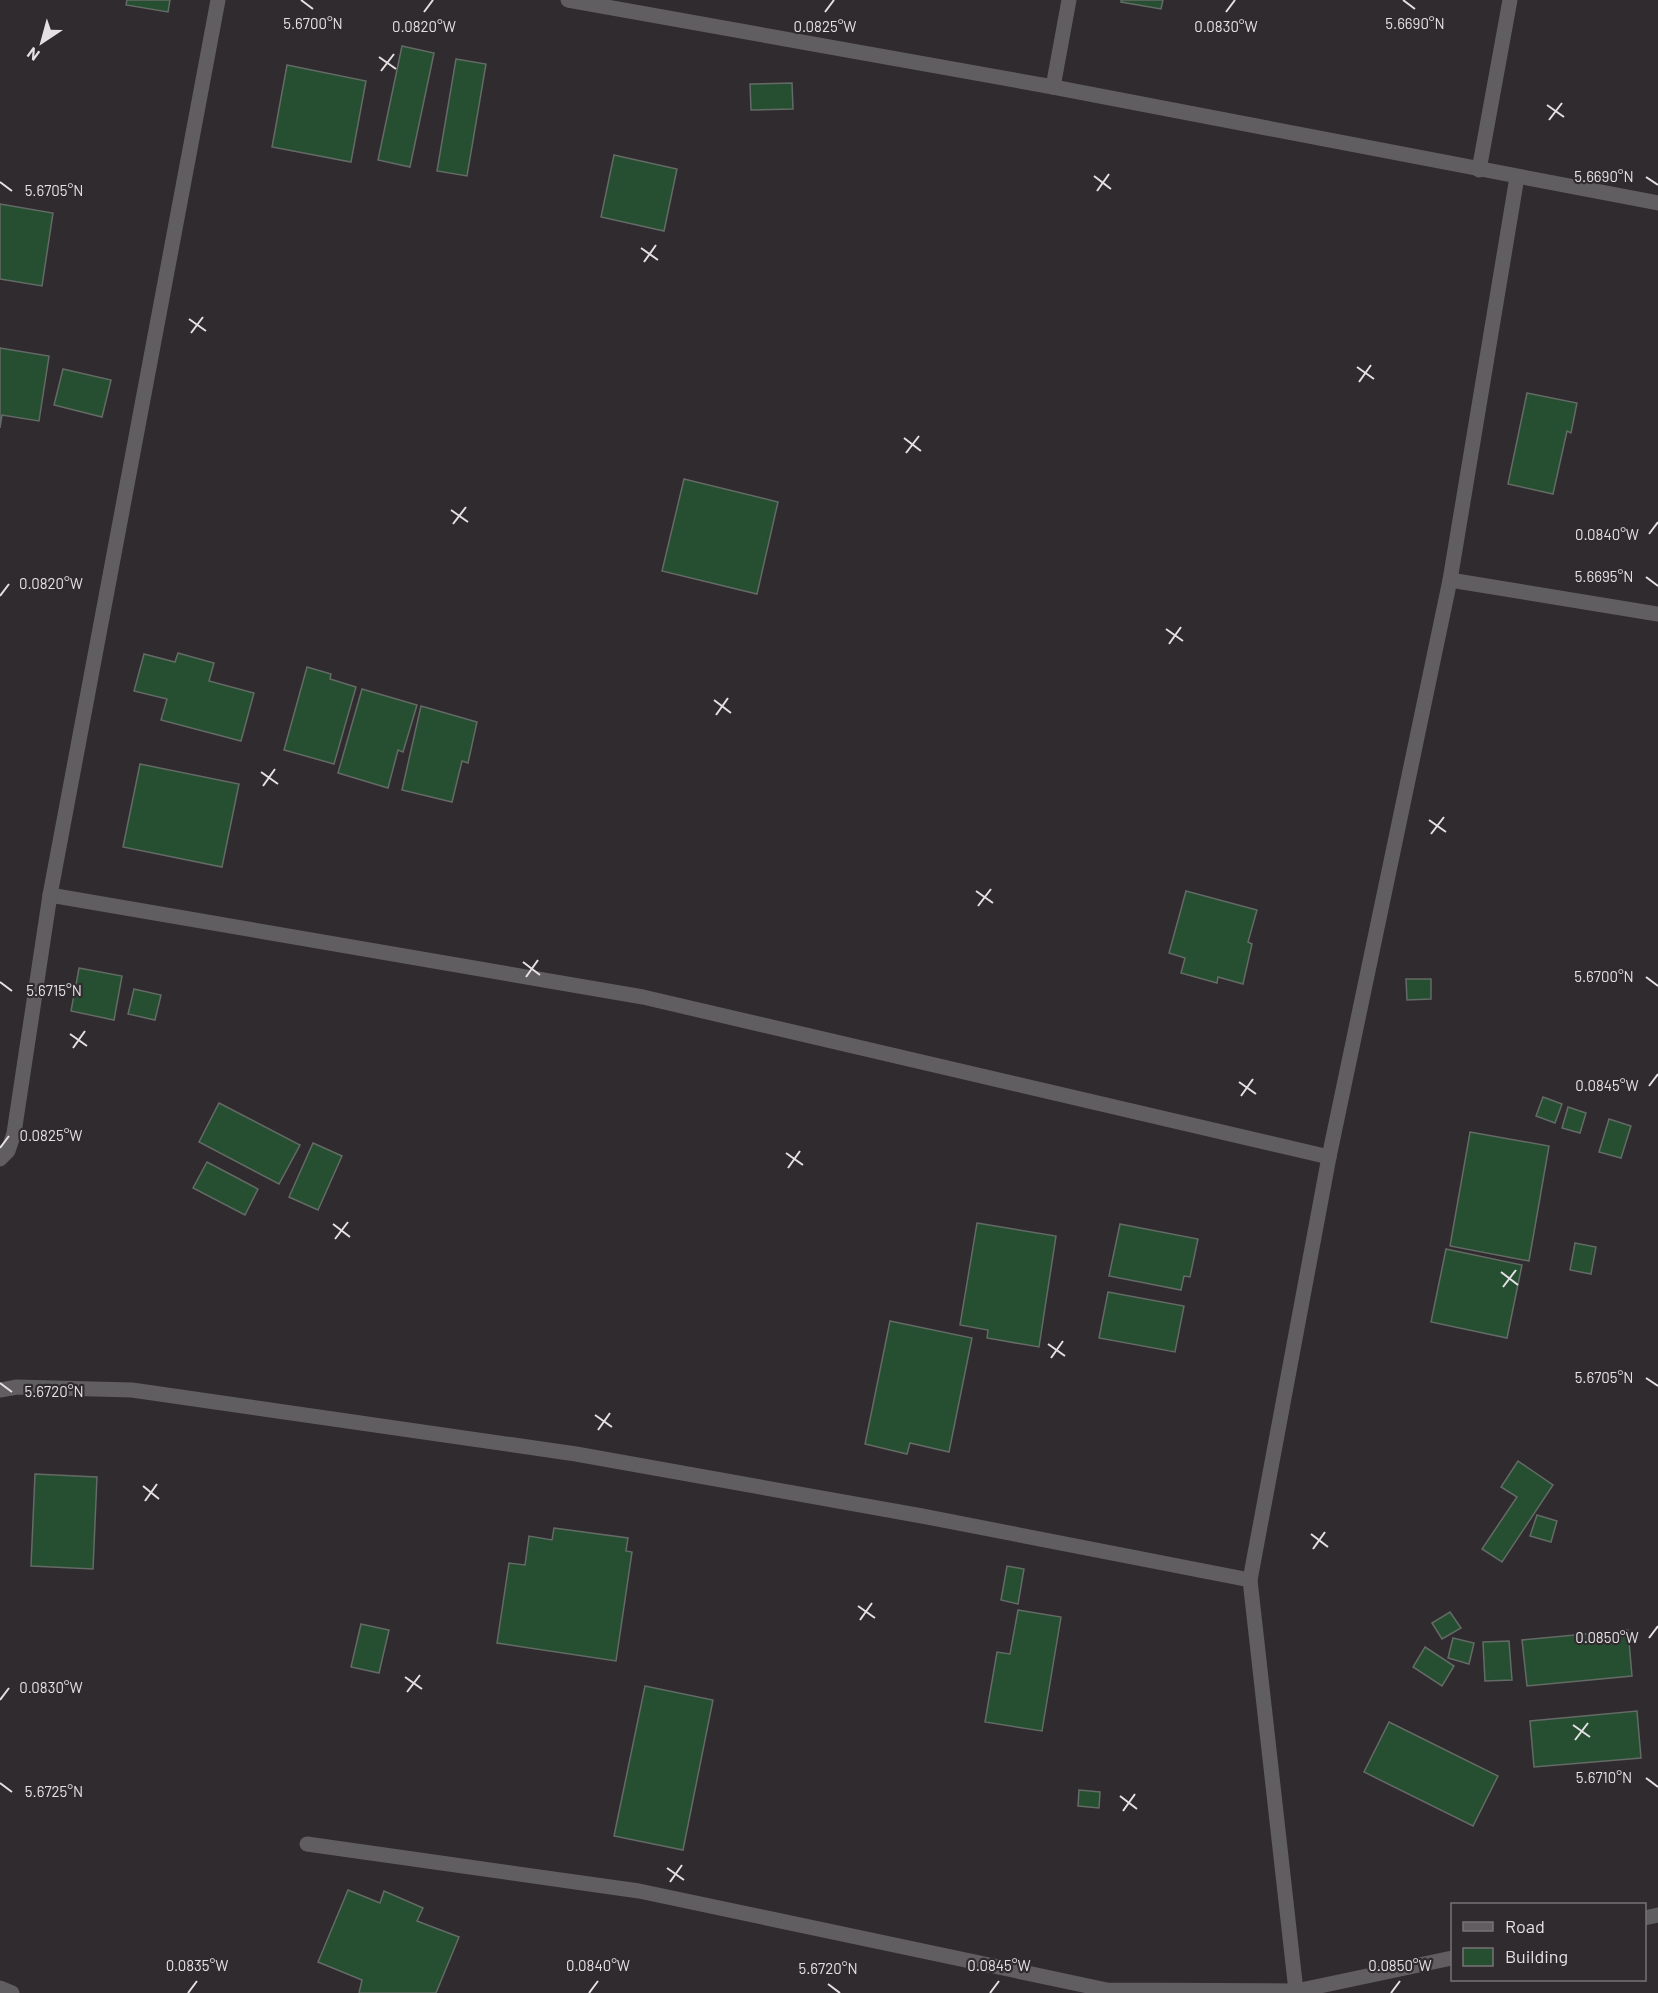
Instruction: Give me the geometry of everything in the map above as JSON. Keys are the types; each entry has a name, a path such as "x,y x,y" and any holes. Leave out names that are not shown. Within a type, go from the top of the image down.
{"street":[{"path":"0,1159 8,1151 14,1133 50,895 218,0"},
{"path":"568,0 1053,87 1658,203"},
{"path":"1053,87 1069,0"},
{"path":"1479,170 1510,0"},
{"path":"1296,1991 1250,1580 1329,1157 1450,580 1517,177"},
{"path":"1450,580 1658,614"},
{"path":"50,895 643,997 1329,1157"},
{"path":"0,1389 17,1387 132,1390 576,1454 922,1516 1250,1580"},
{"path":"307,1844 639,1891 1107,1990 1296,1991 1451,1958"},
{"path":"0,1988 12,1993"}],"building":[{"path":"127,0 170,0 168,12 126,5"},
{"path":"1121,0 1163,0 1161,9 1121,2"},
{"path":"402,46 434,53 410,167 378,160"},
{"path":"456,59 486,64 467,176 437,171"},
{"path":"287,65 366,81 351,162 272,147"},
{"path":"792,83 793,109 751,110 750,84"},
{"path":"614,155 677,169 664,231 601,217"},
{"path":"0,204 53,213 42,286 0,279"},
{"path":"0,348 49,356 39,421 2,415 0,428"},
{"path":"63,369 111,380 102,417 54,405"},
{"path":"1527,393 1577,403 1571,433 1567,431 1553,494 1508,484"},
{"path":"684,479 778,502 757,594 662,571"},
{"path":"178,653 214,663 209,681 254,693 241,741 161,720 167,699 134,691 144,654 175,662"},
{"path":"307,667 331,674 330,679 356,687 334,764 284,750"},
{"path":"362,689 417,705 403,752 398,750 388,788 338,773"},
{"path":"421,706 477,722 468,763 462,761 452,802 402,790"},
{"path":"140,764 239,784 222,867 123,847"},
{"path":"1186,891 1257,910 1248,942 1252,944 1243,984 1218,977 1217,983 1181,973 1185,958 1169,953"},
{"path":"79,968 122,976 114,1020 71,1011"},
{"path":"1406,979 1431,979 1431,999 1407,1000"},
{"path":"134,989 161,995 155,1020 128,1014"},
{"path":"1543,1097 1562,1104 1555,1123 1536,1116"},
{"path":"219,1103 300,1145 279,1184 199,1142"},
{"path":"1568,1107 1586,1113 1580,1133 1562,1128"},
{"path":"1609,1119 1631,1126 1621,1158 1599,1152"},
{"path":"1470,1132 1549,1146 1529,1261 1450,1246"},
{"path":"313,1143 342,1156 318,1210 289,1197"},
{"path":"207,1162 258,1189 245,1215 193,1188"},
{"path":"977,1223 1056,1236 1039,1347 987,1338 988,1330 960,1325"},
{"path":"1120,1224 1198,1239 1190,1277 1184,1276 1181,1290 1109,1276"},
{"path":"1575,1243 1596,1247 1591,1274 1570,1270"},
{"path":"1446,1249 1522,1265 1507,1338 1431,1322"},
{"path":"1108,1292 1184,1306 1175,1352 1099,1338"},
{"path":"890,1321 972,1338 949,1452 910,1443 907,1454 865,1444"},
{"path":"1518,1461 1553,1485 1502,1562 1482,1549 1517,1497 1501,1487"},
{"path":"35,1474 97,1477 93,1569 31,1566"},
{"path":"1537,1515 1557,1521 1551,1542 1530,1536"},
{"path":"554,1528 628,1538 626,1551 632,1552 616,1661 497,1643 509,1563 525,1565 529,1536 552,1540"},
{"path":"1007,1566 1024,1569 1018,1604 1001,1600"},
{"path":"1018,1610 1061,1617 1042,1731 985,1722 997,1652 1010,1654"},
{"path":"1450,1612 1461,1628 1442,1639 1432,1623"},
{"path":"361,1624 389,1630 379,1673 351,1667"},
{"path":"1628,1630 1632,1676 1527,1686 1522,1640"},
{"path":"1453,1638 1474,1643 1469,1664 1448,1658"},
{"path":"1509,1641 1512,1680 1485,1681 1483,1642"},
{"path":"1425,1647 1454,1666 1442,1686 1413,1667"},
{"path":"645,1686 713,1700 683,1850 614,1836"},
{"path":"1637,1711 1641,1758 1534,1767 1530,1721"},
{"path":"1389,1722 1498,1776 1473,1826 1364,1772"},
{"path":"1079,1790 1100,1792 1099,1808 1078,1806"},
{"path":"348,1890 380,1903 384,1891 423,1908 417,1921 459,1937 436,1993 359,1993 362,1980 318,1962"}]}
